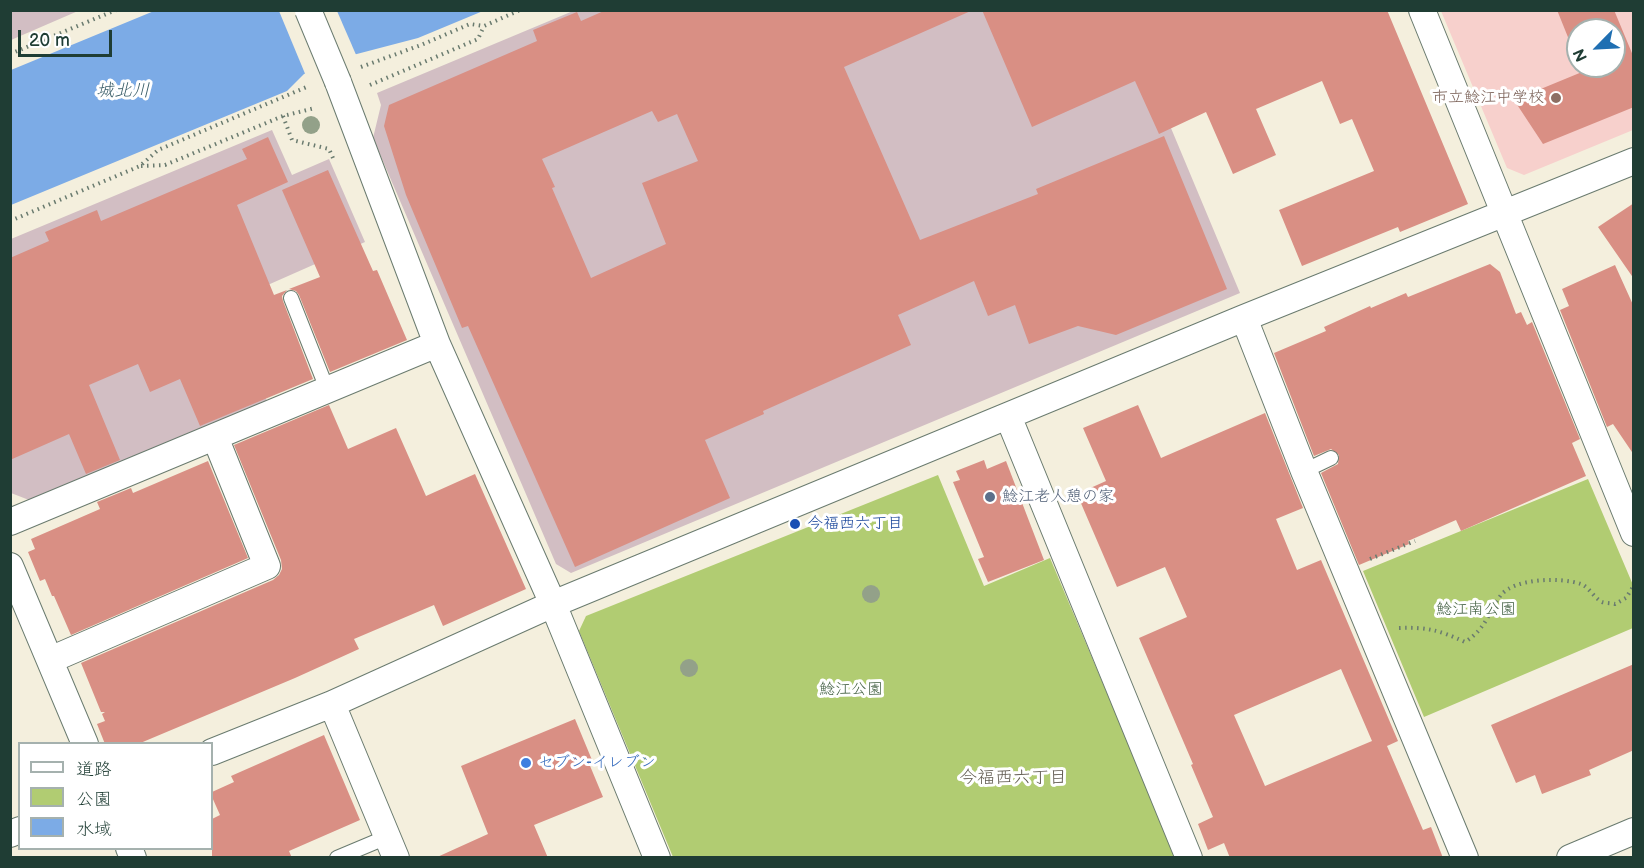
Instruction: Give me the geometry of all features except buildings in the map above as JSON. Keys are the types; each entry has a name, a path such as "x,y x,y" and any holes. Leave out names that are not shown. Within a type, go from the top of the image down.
{"street":[{"path":"308,10 328,82 437,345 552,604 657,858"},
{"path":"1422,10 1628,505 1634,533"},
{"path":"213,752 332,704 552,604 1244,318 1634,161"},
{"path":"1244,318 1304,471 1465,858"},
{"path":"10,522 437,345"},
{"path":"1008,416 1189,858"},
{"path":"50,660 267,566 215,437"},
{"path":"10,566 84,742"},
{"path":"332,704 391,847"},
{"path":"1570,858 1634,831"}],"lane":[{"path":"291,298 327,389"},
{"path":"1304,471 1331,458"},
{"path":"337,858 391,847"}],"path":[{"path":"10,54 116,10"},
{"path":"359,68 470,24 484,26 520,10"},
{"path":"364,87 478,39 484,26"},
{"path":"10,221 140,166 158,150 328,82"},
{"path":"140,166 165,165 283,116 315,108"},
{"path":"283,116 292,140 329,148 338,168"},
{"path":"1345,570 1415,541"},
{"path":"1371,632 1425,627 1465,642 1479,633 1502,593 1520,585 1539,579 1582,584 1602,602 1615,604 1626,598 1634,585"}],"shaded area":[{"path":"11,10 78,10 78,11 11,40"},
{"path":"573,11 1245,11 1140,54 1240,293 571,573 556,564 373,138 381,105 377,93"},
{"name":"市立鯰江中学校","path":"1441,11 1633,11 1633,130 1524,175 1507,168"},
{"path":"272,130 292,175 329,159 365,242 227,303 267,401 29,500 11,493 11,239"}],"green space":[{"name":"鯰江公園","path":"938,475 984,586 1050,558 1176,857 673,857 579,631 586,616"},
{"name":"鯰江南公園","path":"1588,479 1633,585 1633,628 1424,717 1363,571"}],"water":[{"name":"城北川","path":"154,11 483,11 418,38 353,55 304,74 287,91 11,205 11,70"}],"pier":[{"path":"279,11 337,11 357,57 306,76"}],"place":[{"name":"市立鯰江中学校","path":"1556,98"},
{"name":"鯰江老人憩の家","path":"990,497"},
{"name":"今福西六丁目","path":"795,524"},
{"name":"セブン-イレブン","path":"526,763"}],"district":[{"name":"今福西六丁目","path":"1013,778"}]}
